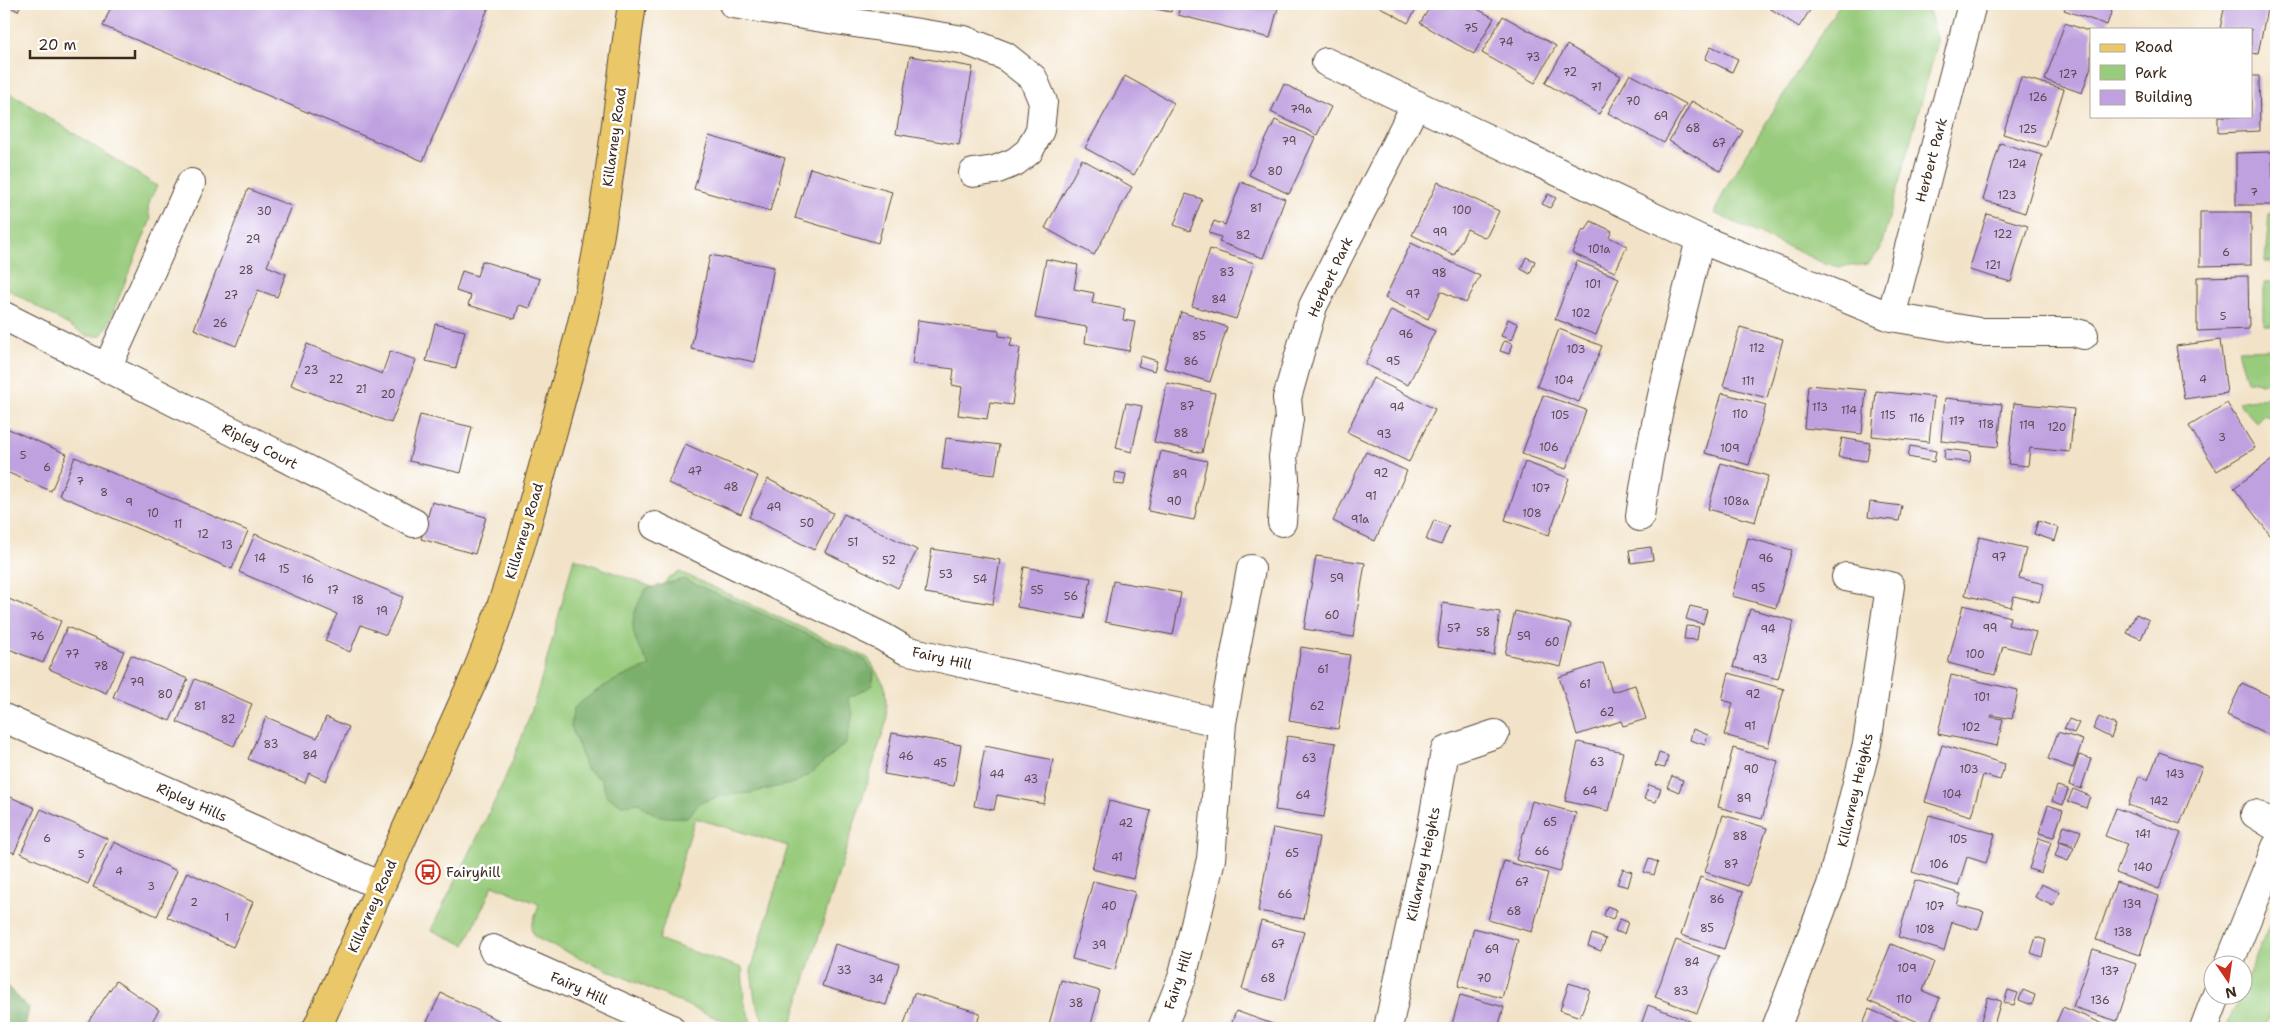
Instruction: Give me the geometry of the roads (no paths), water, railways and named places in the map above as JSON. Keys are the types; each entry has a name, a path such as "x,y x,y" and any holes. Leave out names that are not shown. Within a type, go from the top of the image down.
{"main road":[{"name":"Killarney Road","path":"317,1028 489,641 536,493 585,310 609,174 632,4"}],"street":[{"path":"734,4 964,40 1006,56 1033,78 1043,102 1040,130 1029,151 1015,162 995,170 973,172"},
{"name":"Herbert Park","path":"1891,317 1972,4"},
{"path":"1326,62 1700,239 1891,317 1979,332 2073,332 2084,335"},
{"name":"Herbert Park","path":"1282,522 1285,478 1283,457 1289,420 1287,398 1313,306 1416,104"},
{"path":"107,368 191,183"},
{"path":"1640,517 1644,485 1669,366 1700,239"},
{"name":"Ripley Court","path":"4,316 414,523"},
{"name":"Fairy Hill","path":"654,526 883,636 905,650 1222,723"},
{"name":"Fairy Hill","path":"1162,1028 1182,978 1211,859 1222,723 1251,569"},
{"name":"Killarney Heights","path":"1776,1028 1831,885 1867,744 1890,586 1846,577"},
{"name":"Ripley Hills","path":"4,718 381,886"},
{"name":"Killarney Heights","path":"1388,1028 1432,831 1445,751 1495,734"},
{"path":"2233,954 2276,847"},
{"name":"Fairy Hill","path":"493,950 666,1028"},
{"path":"2204,1028 2213,1004"}],"place":[{"name":"Fairyhill","path":"428,872"}]}
